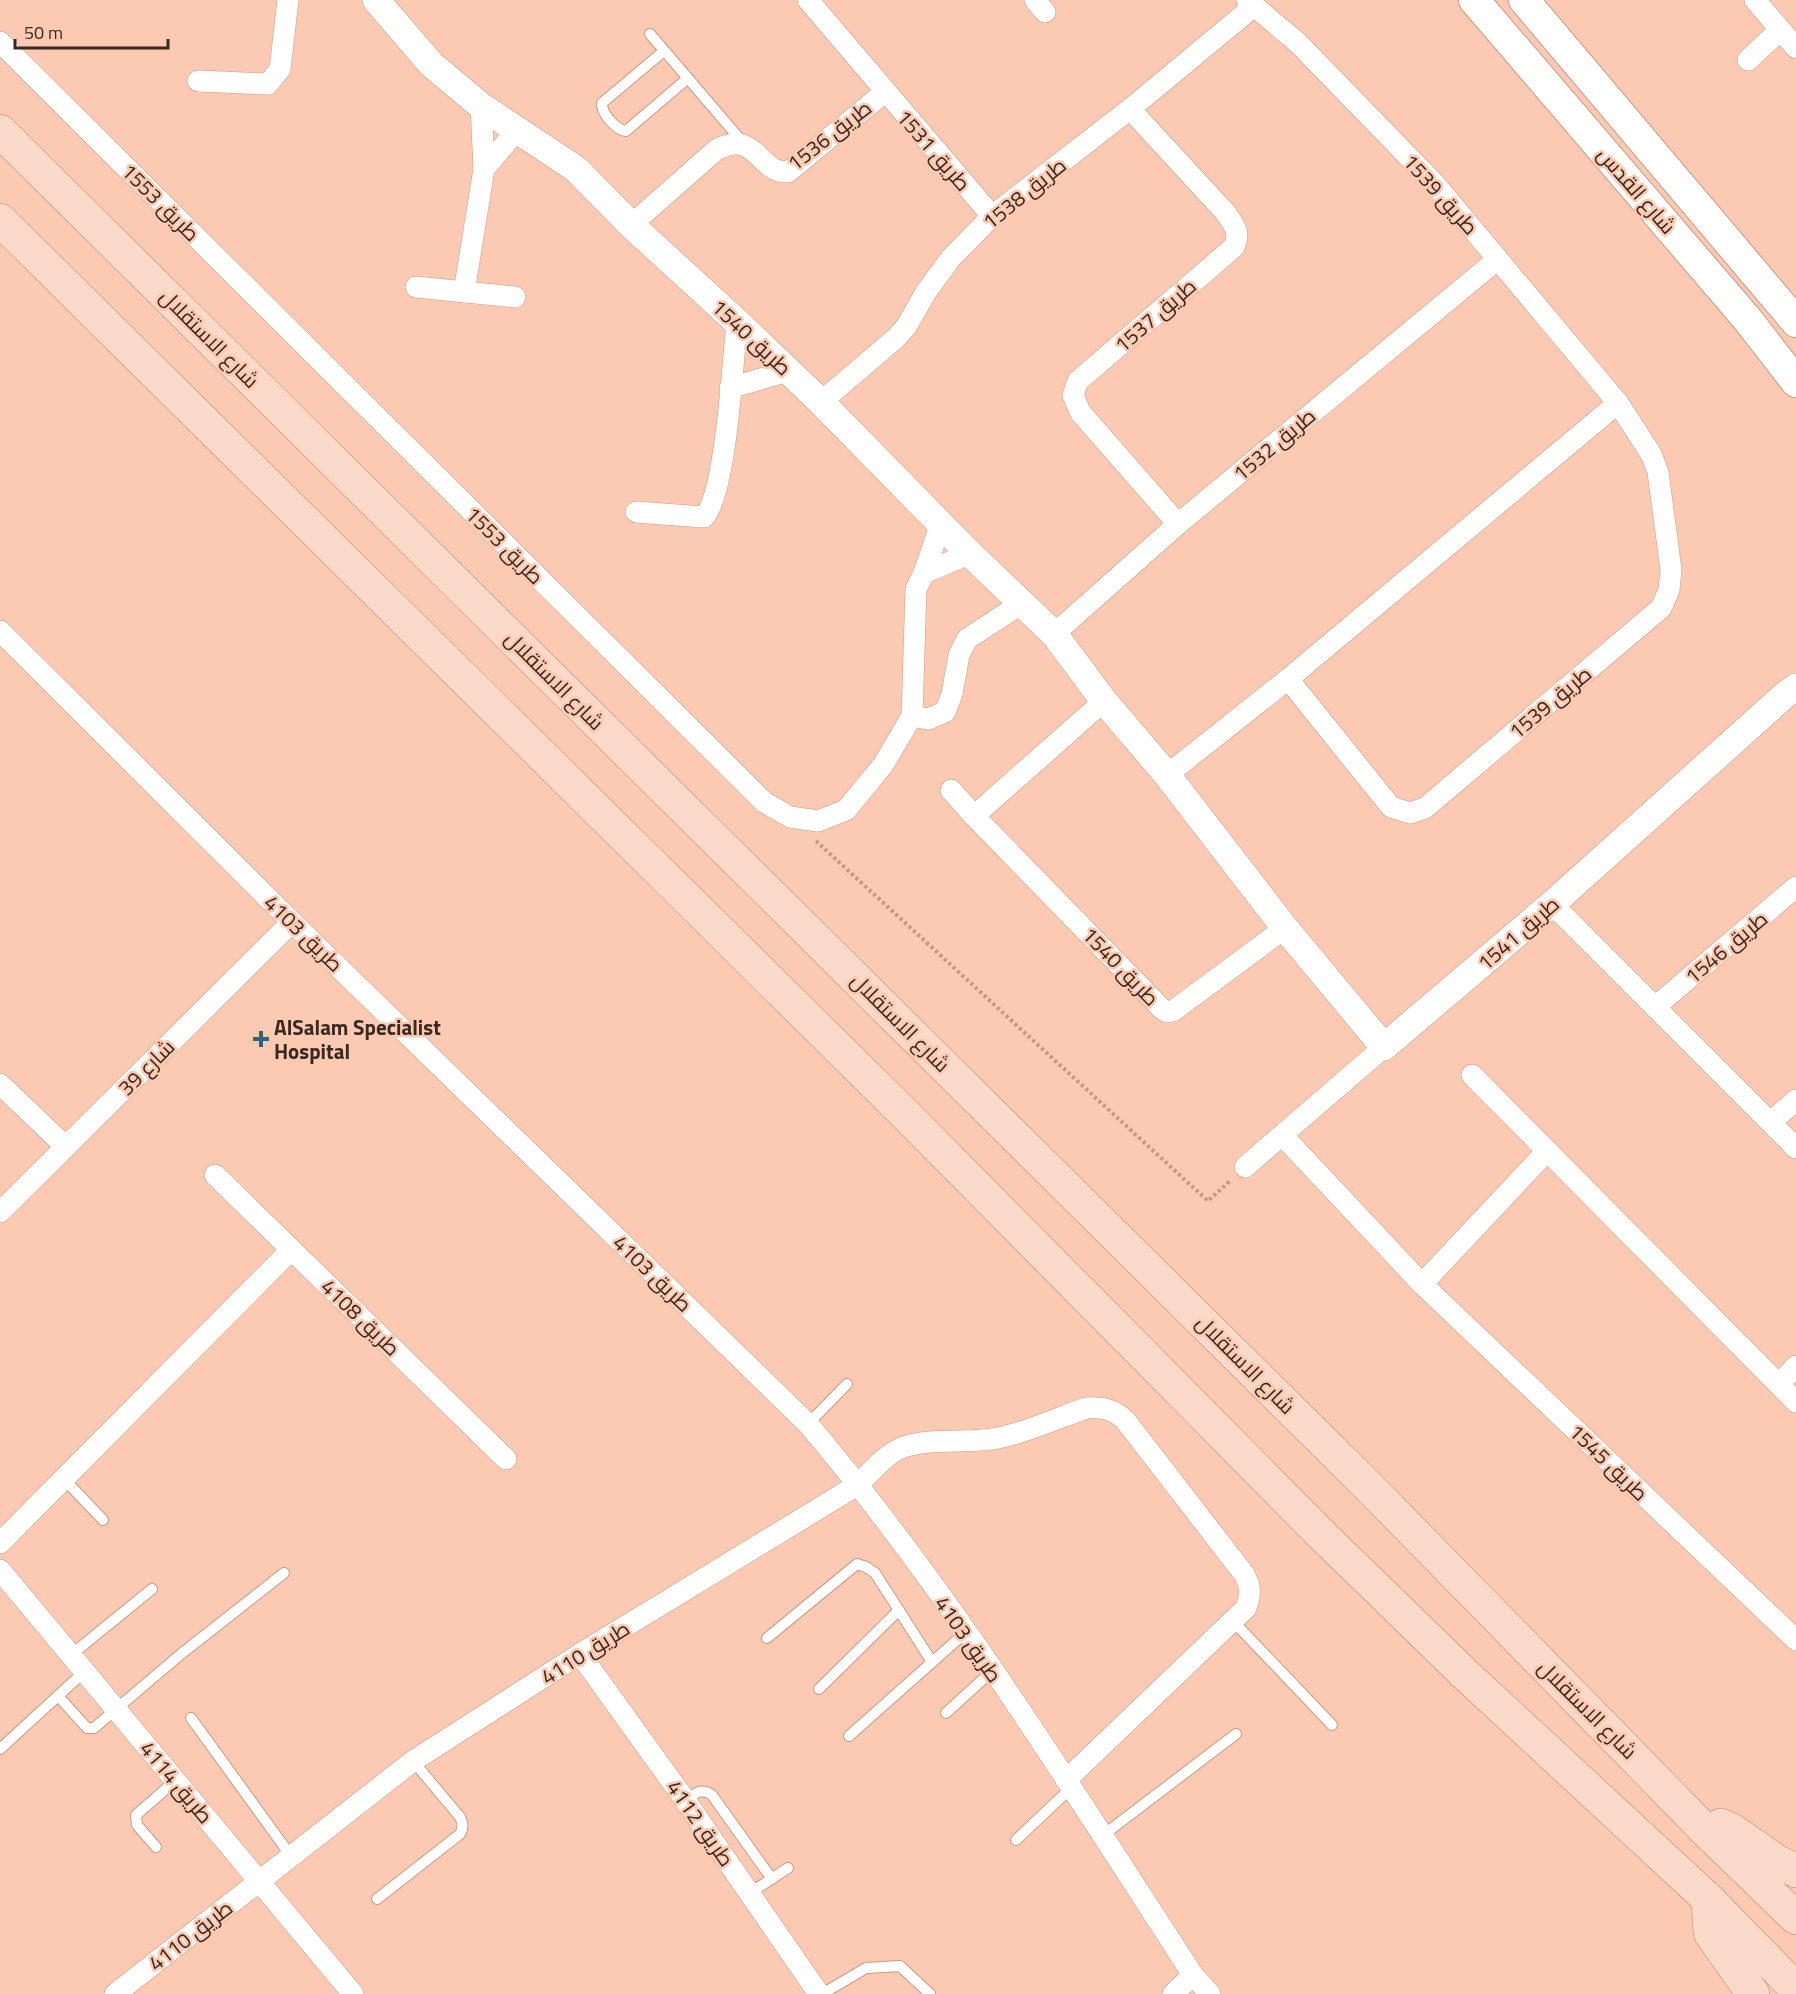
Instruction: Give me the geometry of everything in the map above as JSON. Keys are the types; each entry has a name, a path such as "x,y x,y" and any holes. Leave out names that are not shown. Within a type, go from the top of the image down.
{"main road":[{"name":"شارع القدس","path":"1474,0 1748,320 1796,382"},
{"name":"شارع القدس","path":"1524,0 1796,322"},
{"name":"شارع الاستقلال","path":"0,131 1375,1493 1796,1918"},
{"path":"0,220 895,1103 1323,1536 1467,1676 1708,1899 1796,1989"},
{"path":"1689,1812 1732,1830 1775,1860 1796,1870"},
{"path":"1708,1899 1710,1933 1753,1994"}],"street":[{"path":"198,81 268,84 280,69 288,0"},
{"name":"طريق 1540","path":"377,0 431,64 481,106 576,169 631,225 821,402 1053,634 1104,701 1167,775 1285,927 1384,1047"},
{"name":"طريق 1531","path":"808,0 992,216"},
{"path":"1755,0 1796,48"},
{"name":"طريق 1538","path":"821,402 906,327 926,292 951,258 992,216 1130,109 1250,3"},
{"name":"طريق 1539","path":"1250,3 1298,44 1434,183 1618,403 1652,454 1658,472 1671,570 1669,590 1661,608 1425,808 1410,813 1391,807 1288,679"},
{"path":"1748,60 1780,30"},
{"name":"طريق 1553","path":"0,42 764,802 790,817 818,821 846,810 883,765 912,717 916,589 924,573 940,523"},
{"name":"طريق 1536","path":"745,145 777,171 788,172 885,92"},
{"path":"464,292 484,169 481,106"},
{"name":"طريق 1537","path":"1130,109 1225,212 1235,227 1238,238 1234,247 1078,381 1073,395 1080,412 1178,524"},
{"path":"484,169 516,130"},
{"path":"631,225 716,150 735,142 745,145"},
{"name":"طريق 1532","path":"1053,634 1178,524 1498,259"},
{"path":"416,287 515,297"},
{"path":"636,512 704,517 711,508 726,440 737,322"},
{"path":"730,388 788,371"},
{"path":"1167,775 1288,679 1618,403"},
{"path":"924,573 971,553"},
{"path":"912,717 928,719 945,712 952,694 959,655 967,639 1022,603"},
{"name":"طريق 4103","path":"0,631 292,922 808,1424 859,1484 966,1632 1069,1784 1193,1975 1210,1994"},
{"name":"طريق 1541","path":"1245,1167 1552,904 1792,686"},
{"path":"974,816 1104,701"},
{"name":"طريق 1540","path":"951,790 1167,1012 1173,1011 1285,927"},
{"name":"طريق 1546","path":"1655,1006 1796,887"},
{"path":"1552,904 1796,1148"},
{"name":"شارع 39","path":"0,1212 292,922"},
{"path":"1472,1075 1796,1402"},
{"path":"0,1084 66,1147"},
{"path":"1771,1122 1796,1101"},
{"name":"طريق 1545","path":"1283,1136 1422,1284 1796,1640"},
{"path":"1422,1284 1547,1151"},
{"name":"طريق 4108","path":"215,1175 506,1459"},
{"path":"0,1543 291,1250"},
{"path":"1779,1384 1796,1366"},
{"name":"طريق 4110","path":"115,1994 413,1761 580,1654 859,1484 889,1455 901,1448 915,1444 1002,1437 1086,1408 1100,1407 1116,1411 1250,1584 1251,1596 1246,1608 1233,1621"},
{"name":"طريق 4114","path":"0,1570 353,1994"},
{"path":"1069,1784 1233,1621"},
{"name":"طريق 4112","path":"580,1654 820,1994"},
{"path":"1173,1994 1193,1975"}],"lane":[{"path":"650,34 745,145"},
{"path":"664,51 602,103 603,111 621,130 626,131 688,78"},
{"path":"808,1424 847,1384"},
{"path":"63,1478 103,1521"},
{"path":"767,1638 857,1564 875,1573 932,1662"},
{"path":"58,1696 89,1729 96,1727 181,1654 284,1573"},
{"path":"0,1749 58,1696 78,1663 152,1589"},
{"path":"819,1689 899,1610"},
{"path":"1233,1621 1332,1725"},
{"path":"849,1736 966,1632"},
{"path":"946,1713 992,1671"},
{"path":"191,1718 291,1856"},
{"path":"1102,1836 1236,1734"},
{"path":"377,1899 460,1834 462,1830 463,1823 460,1817 413,1761"},
{"path":"156,1847 137,1825 136,1815 176,1780"},
{"path":"1017,1840 1069,1784"},
{"path":"685,1800 704,1791 712,1795 772,1879"},
{"path":"750,1893 788,1868"},
{"path":"820,1994 866,1968 900,1966 930,1994"}],"path":[{"path":"790,817 1208,1201 1245,1167"}],"place":[{"name":"AlSalam Specialist Hospital","path":"261,1039"}]}
